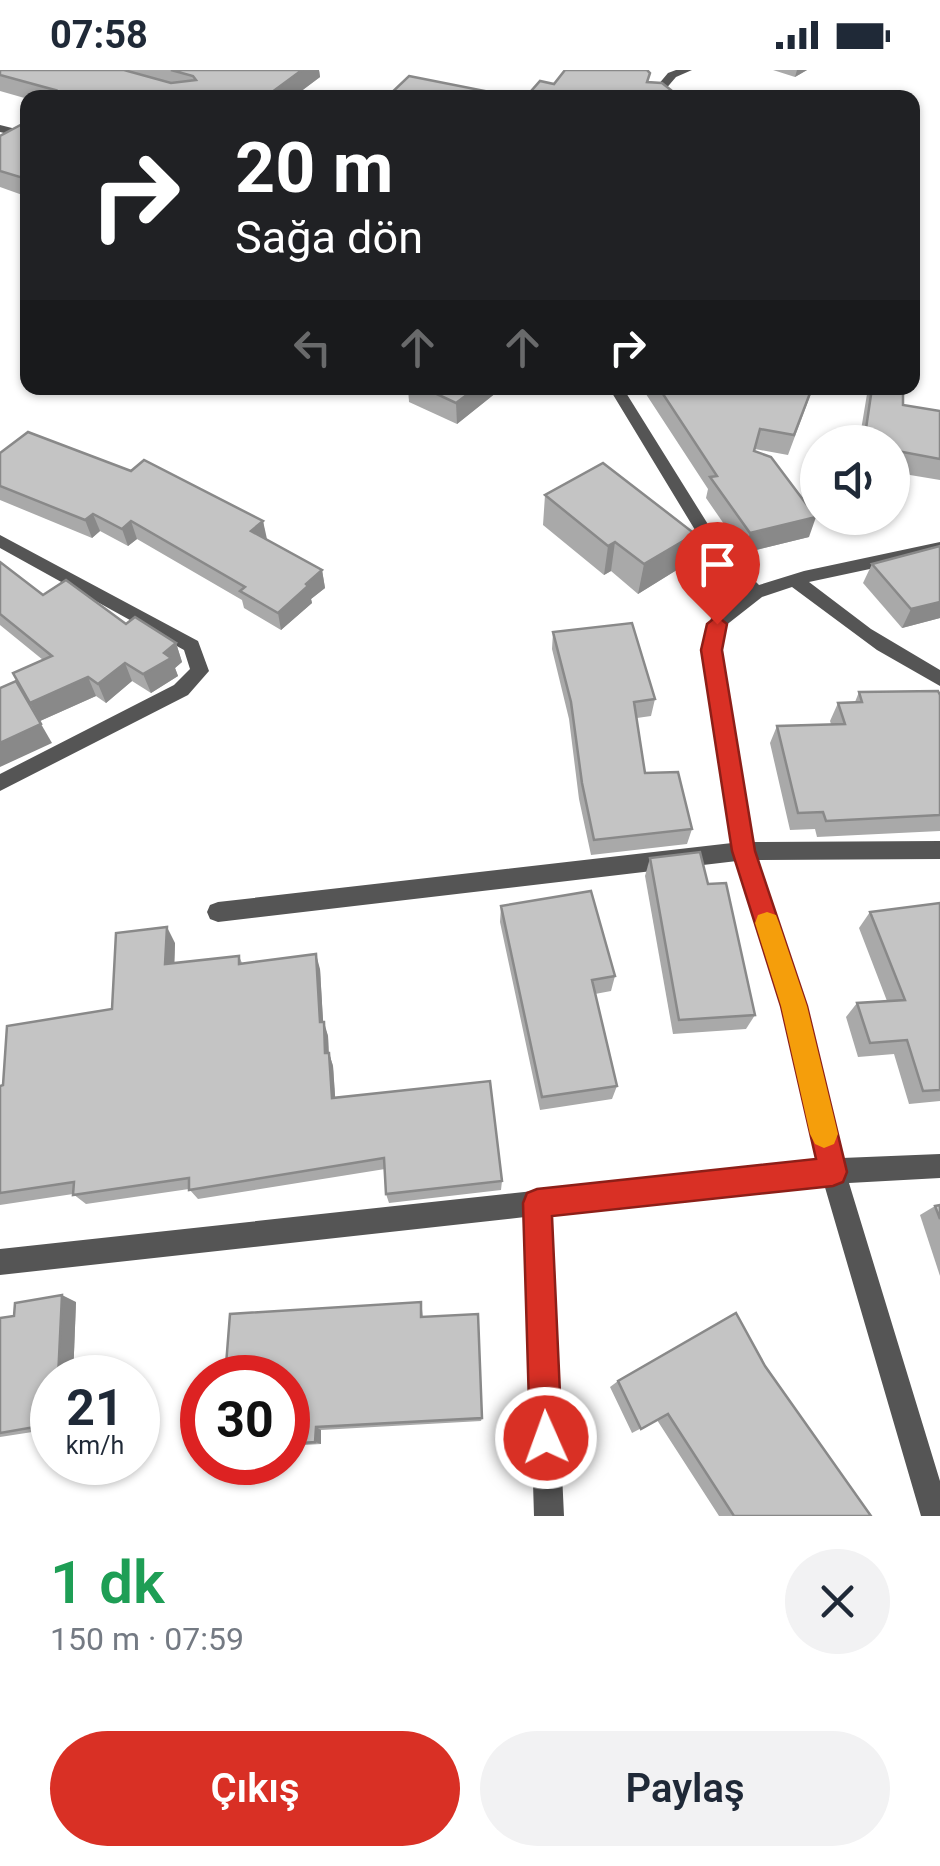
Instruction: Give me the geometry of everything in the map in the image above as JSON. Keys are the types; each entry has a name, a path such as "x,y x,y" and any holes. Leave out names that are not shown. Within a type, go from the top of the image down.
{"street":[{"path":"657,70 672,75"},
{"path":"659,90 672,75 687,70"},
{"path":"620,395 718,554 756,593"},
{"path":"0,541 192,646 200,671 181,690 0,783"},
{"path":"936,1516 833,1172 794,1006 744,851 712,650 717,624 756,593 795,580 940,548"},
{"path":"795,580 894,655 940,680"},
{"path":"218,912 744,851 940,850"},
{"path":"0,1262 833,1172 940,1166"},
{"path":"537,1203 549,1516"}],"building":[{"path":"0,70 124,70 171,83 196,80 171,70 302,70 275,90 55,90 0,75"},
{"path":"565,70 647,70 647,82 662,83 671,90 532,90 540,81 554,84"},
{"path":"409,76 480,90 394,90"},
{"path":"20,125 20,177 0,171 0,136"},
{"path":"439,395 467,395 456,403"},
{"path":"664,395 809,395 794,435 760,429 754,451 771,457 800,496 800,521 750,533 710,477 717,476"},
{"path":"871,395 903,395 903,405 940,411 940,459 910,453 910,425 867,425"},
{"path":"28,432 131,471 144,460 263,521 251,531 322,570 278,613 240,591 245,587 131,521 122,529 93,514 85,520 0,486 0,453"},
{"path":"603,463 695,534 644,564 615,542 608,546 545,495"},
{"path":"940,546 940,602 911,609 872,564"},
{"path":"0,562 43,595 66,580 126,624 135,617 176,643 164,653 171,658 143,674 125,663 98,684 88,677 30,703 13,673 52,656 0,614"},
{"path":"632,623 655,699 634,702 645,773 678,772 692,829 594,840 571,702 553,632"},
{"path":"16,681 41,724 0,743 0,688"},
{"path":"938,691 940,815 826,821 823,812 798,813 777,726 845,724 838,703 862,702 859,692"},
{"path":"700,852 708,884 726,883 755,1015 679,1020 650,858"},
{"path":"591,891 615,976 592,980 617,1086 542,1097 501,906"},
{"path":"940,903 940,1090 923,1091 907,1040 870,1043 857,1003 905,1000 870,912"},
{"path":"167,927 165,964 239,956 239,964 316,954 320,1022 324,1022 325,1053 329,1053 332,1098 490,1081 502,1181 386,1194 384,1158 189,1190 189,1178 73,1195 74,1182 0,1193 0,1086 7,1026 112,1009 116,933"},
{"path":"62,1295 59,1355 30,1355 30,1428 0,1433 0,1318 14,1316 15,1303"},
{"path":"421,1302 421,1317 478,1314 482,1418 316,1427 315,1442 310,1442 310,1355 227,1355 230,1314"},
{"path":"736,1313 765,1366 871,1516 734,1516 668,1414 641,1429 618,1381"}],"slow traffic":[{"path":"767,923 794,1006 824,1134"}],"route":[{"path":"546,1438 537,1203 833,1172 794,1006 744,851 712,650 717,624"}]}
